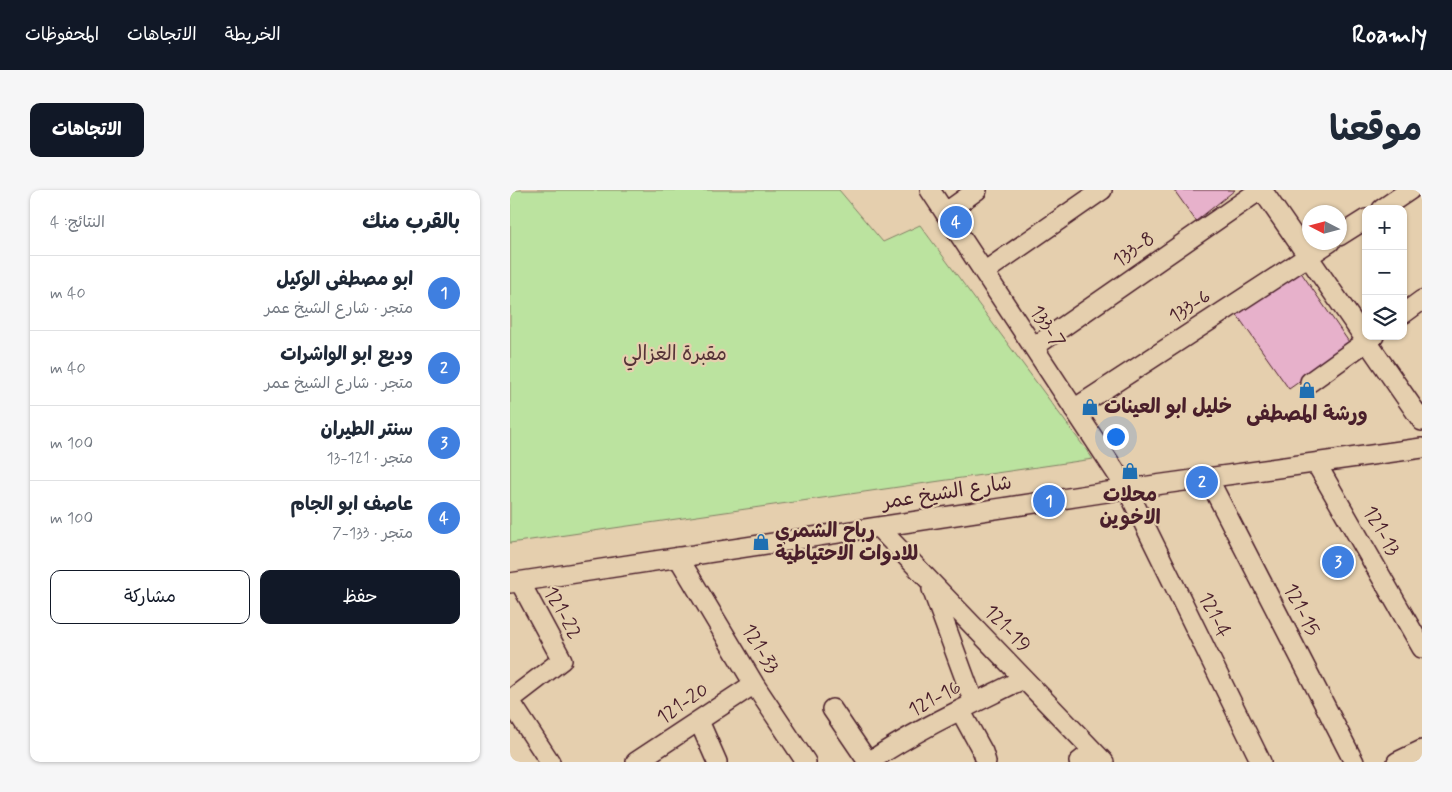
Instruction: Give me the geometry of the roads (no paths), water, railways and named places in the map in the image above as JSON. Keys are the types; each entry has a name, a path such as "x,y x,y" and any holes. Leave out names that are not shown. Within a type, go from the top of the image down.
{"street":[{"name":"133-7","path":"930,190 1127,489"},
{"path":"945,213 977,190"},
{"path":"984,272 1102,190"},
{"path":"1261,190 1308,257 1362,328"},
{"name":"133-8","path":"1034,348 1261,190"},
{"path":"1388,205 1410,190"},
{"path":"1347,231 1362,222"},
{"name":"133-6","path":"1074,409 1318,250"},
{"path":"1407,311 1422,300"},
{"path":"1310,382 1369,340"},
{"path":"1371,340 1416,401 1422,421"},
{"name":"شارع الشيخ عمر","path":"515,582 1127,489 1422,448"},
{"name":"121-13","path":"1316,463 1422,648"},
{"name":"121-15","path":"1208,478 1354,762"},
{"name":"121-4","path":"1127,489 1261,762"},
{"name":"121-19","path":"878,527 1023,679 1092,758"},
{"name":"121-33","path":"678,557 754,684 806,762"},
{"path":"930,581 967,707 986,762"},
{"name":"121-22","path":"510,701 562,660 515,582"},
{"name":"121-16","path":"868,762 967,707 1023,679"},
{"name":"121-20","path":"636,762 754,684"},
{"path":"510,701 550,762"},
{"path":"832,709 868,762"},
{"path":"699,721 717,762"},
{"path":"1397,762 1422,750"}],"place":[{"name":"عاصف ابو الجام","path":"956,222"},
{"name":"ورشة المصطفى","path":"1307,390"},
{"name":"خليل ابو العينات","path":"1090,407"},
{"name":"محلات الاخوين","path":"1130,471"},
{"name":"وديع ابو الواشرات","path":"1202,482"},
{"name":"ابو مصطفى الوكيل","path":"1049,501"},
{"name":"رباح الشمري للادوات الاحتياطية","path":"761,542"},
{"name":"سنتر الطيران","path":"1338,562"}],"park label":[{"name":"مقبرة الغزالي","path":"675,354"}]}
